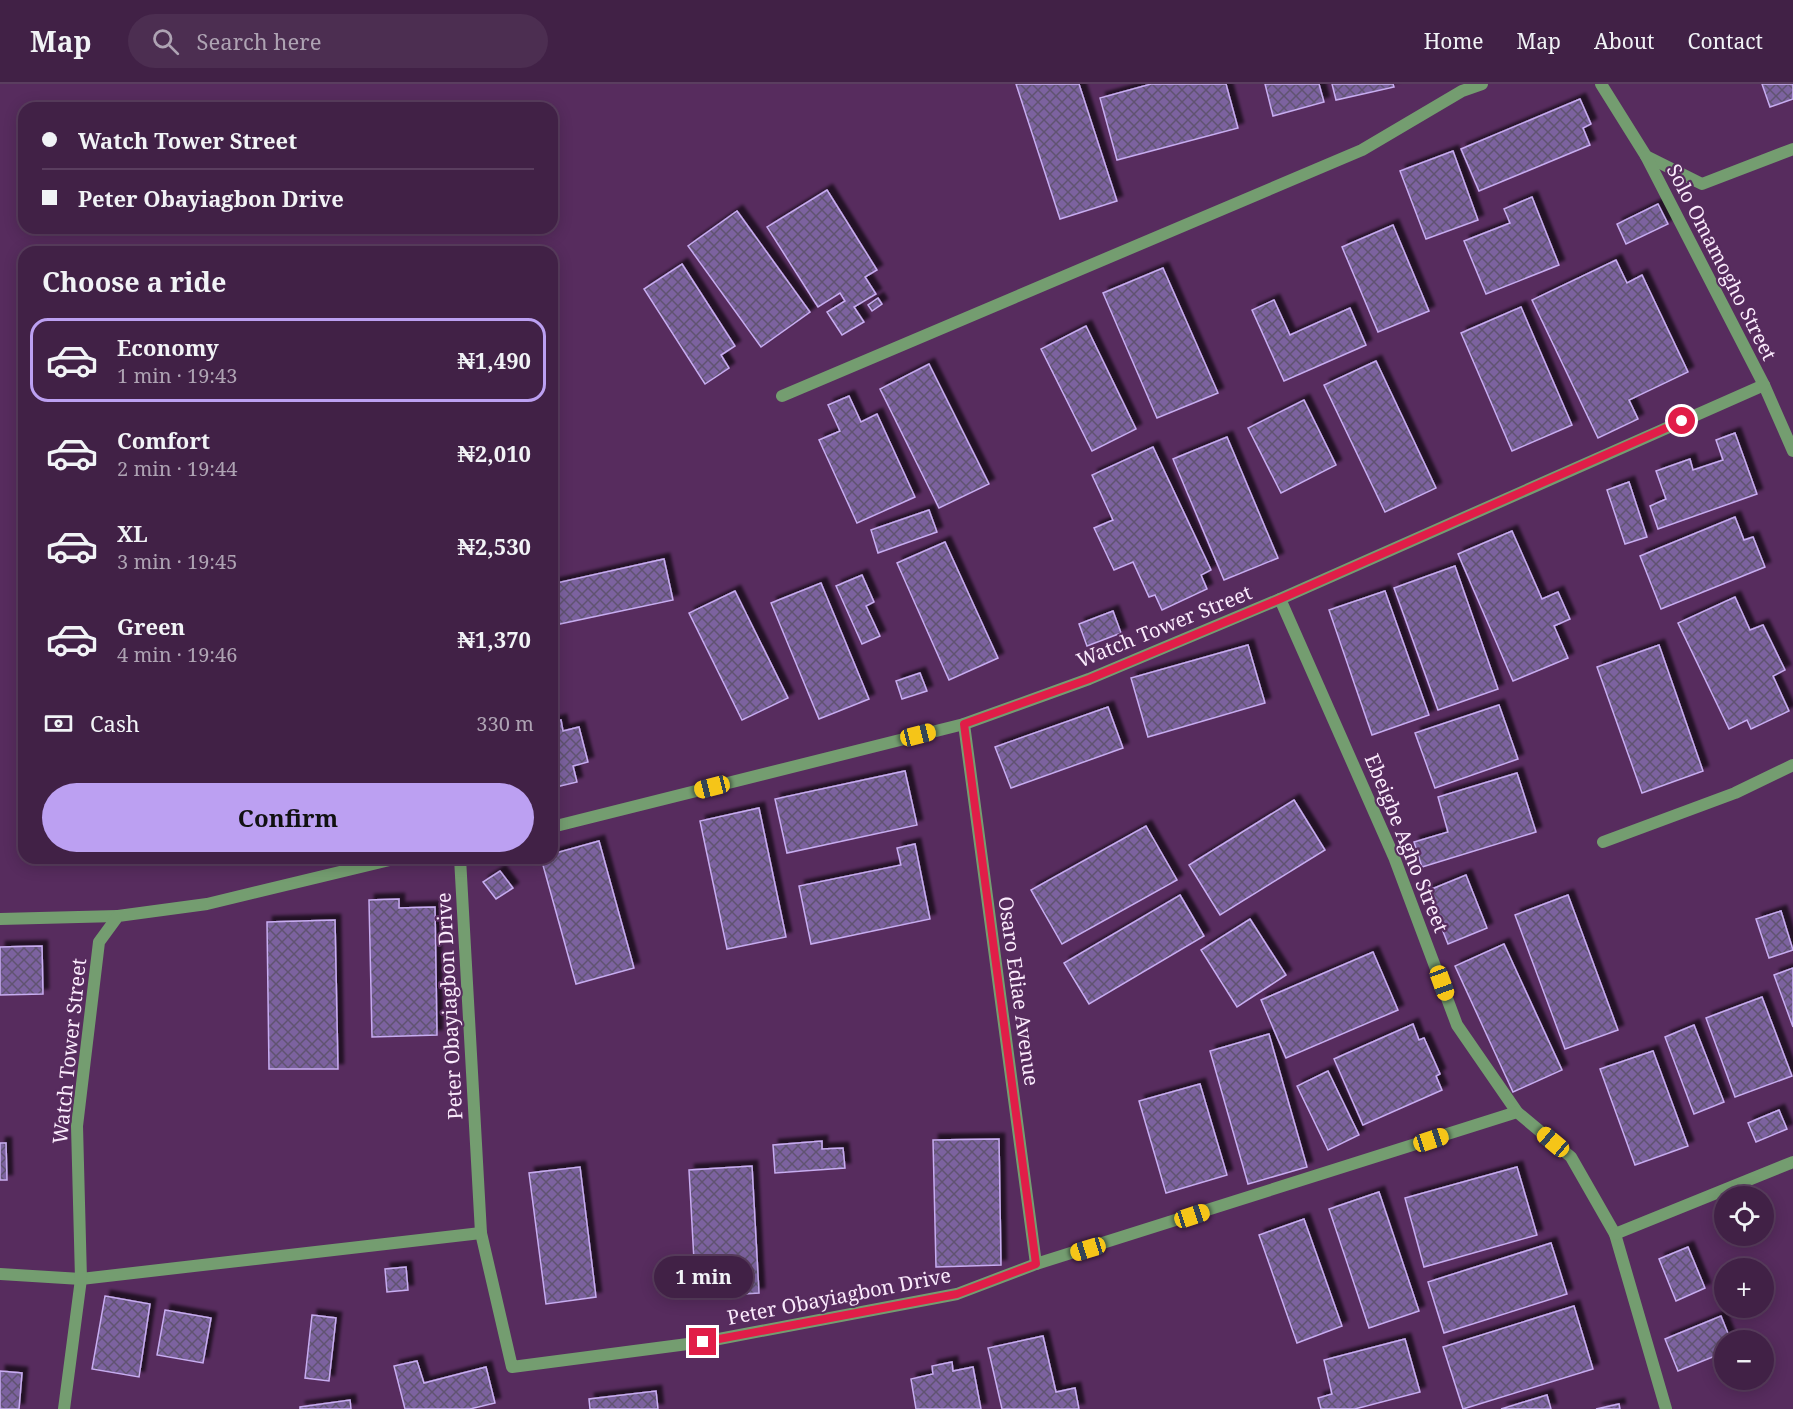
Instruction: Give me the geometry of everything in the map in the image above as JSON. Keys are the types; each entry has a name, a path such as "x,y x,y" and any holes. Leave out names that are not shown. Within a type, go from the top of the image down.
{"street":[{"path":"782,396 1362,150 1462,91 1482,84"},
{"name":"Solo Omamogho Street","path":"1601,84 1646,156 1764,386 1793,451"},
{"path":"1646,156 1702,184 1793,149"},
{"name":"Watch Tower Street","path":"558,825 964,724 1089,679 1280,599 1764,386"},
{"name":"Ebeigbe Agho Street","path":"1280,599 1394,858 1457,1025 1517,1112 1571,1157 1615,1234 1666,1409"},
{"name":"Osaro Ediae Avenue","path":"964,724 1036,1264"},
{"path":"1603,842 1735,794 1793,765"},
{"path":"0,919 118,916 207,904 373,864"},
{"name":"Peter Obayiagbon Drive","path":"460,864 481,1233 512,1368 703,1342 957,1294 1036,1264 1517,1112"},
{"name":"Watch Tower Street","path":"64,1409 81,1279 77,1126 99,942 118,916"},
{"path":"1615,1234 1793,1162"},
{"path":"0,1274 81,1279 481,1233"}],"building":[{"path":"1016,84 1079,84 1117,201 1060,219"},
{"path":"1151,84 1226,84 1238,128 1117,160 1100,98"},
{"path":"1265,84 1319,84 1324,102 1273,116"},
{"path":"1332,84 1393,84 1394,87 1336,100"},
{"path":"1762,84 1793,84 1793,99 1770,107"},
{"path":"1580,99 1591,124 1583,128 1590,145 1479,191 1461,149"},
{"path":"1453,151 1478,220 1426,239 1400,171"},
{"path":"827,190 877,270 865,277 876,294 854,307 864,322 842,335 827,312 845,301 840,293 818,307 767,227"},
{"path":"1532,197 1559,265 1486,294 1464,241 1510,223 1504,209"},
{"path":"1658,204 1668,224 1626,244 1617,224"},
{"path":"737,211 810,312 761,347 688,246"},
{"path":"1393,225 1429,311 1378,332 1342,247"},
{"path":"1616,260 1627,283 1642,275 1688,372 1629,400 1638,419 1598,438 1532,300"},
{"path":"682,264 735,346 721,355 729,368 705,384 644,289"},
{"path":"1163,268 1218,393 1157,418 1103,293"},
{"path":"878,298 882,304 872,311 868,305"},
{"path":"1274,300 1290,335 1350,308 1366,345 1284,381 1252,310"},
{"path":"1521,307 1572,425 1512,451 1461,333"},
{"path":"1086,326 1136,429 1092,451 1041,349"},
{"path":"1376,361 1436,488 1385,512 1324,385"},
{"path":"929,364 989,484 939,508 880,389"},
{"path":"849,396 861,422 877,414 915,497 857,523 819,440 840,431 828,405"},
{"path":"1304,400 1336,465 1281,493 1248,428"},
{"path":"1735,433 1757,494 1658,529 1650,506 1666,499 1656,471 1690,459 1693,470 1723,460 1716,440"},
{"path":"1227,437 1278,558 1224,580 1173,459"},
{"path":"1153,447 1211,570 1201,575 1207,589 1162,610 1155,595 1149,597 1133,562 1114,570 1094,528 1113,520 1092,475"},
{"path":"1629,482 1647,537 1625,544 1607,490"},
{"path":"929,510 937,532 878,553 871,530"},
{"path":"1735,517 1744,540 1753,537 1765,567 1661,609 1640,556"},
{"path":"1512,531 1542,599 1558,592 1570,619 1554,626 1568,658 1513,681 1458,554"},
{"path":"945,542 998,658 949,680 897,563"},
{"path":"664,559 673,600 558,624 558,583"},
{"path":"1455,566 1498,689 1438,710 1394,588"},
{"path":"862,575 874,602 866,606 880,636 862,644 836,586"},
{"path":"821,583 869,699 819,719 771,603"},
{"path":"735,591 788,698 742,720 689,613"},
{"path":"1385,591 1429,715 1372,735 1329,610"},
{"path":"1735,597 1750,630 1763,625 1785,670 1773,676 1789,711 1751,729 1747,720 1729,729 1678,623"},
{"path":"1113,611 1121,633 1087,646 1079,624"},
{"path":"1248,645 1265,703 1148,737 1131,678"},
{"path":"1659,645 1703,771 1642,793 1597,667"},
{"path":"920,673 927,691 902,699 896,681"},
{"path":"1499,705 1518,759 1435,788 1415,733"},
{"path":"1108,707 1123,748 1011,788 995,747"},
{"path":"561,720 563,731 579,727 588,762 573,766 577,782 558,787 558,721"},
{"path":"905,771 917,825 787,853 775,799"},
{"path":"1517,773 1536,832 1422,867 1414,842 1448,832 1438,797"},
{"path":"1294,800 1325,850 1220,915 1189,865"},
{"path":"759,808 786,937 727,949 700,821"},
{"path":"1146,826 1177,880 1062,944 1031,890"},
{"path":"599,841 634,968 576,984 543,864 558,864 558,852"},
{"path":"915,844 930,919 811,944 799,886 901,865 897,848"},
{"path":"500,871 513,888 496,899 483,882"},
{"path":"1466,875 1487,928 1448,944 1427,891"},
{"path":"1180,895 1204,936 1089,1004 1064,963"},
{"path":"1568,895 1618,1030 1565,1049 1515,915"},
{"path":"399,899 399,908 435,907 437,1035 372,1037 369,900"},
{"path":"1781,911 1793,950 1769,958 1756,919"},
{"path":"1250,919 1286,975 1237,1007 1201,950"},
{"path":"335,920 338,1069 269,1069 267,922"},
{"path":"1504,944 1562,1070 1513,1092 1455,966"},
{"path":"42,946 43,994 0,995 0,947"},
{"path":"1373,952 1398,1010 1286,1058 1261,1000"},
{"path":"1793,968 1793,1027 1774,975"},
{"path":"1762,997 1792,1076 1735,1097 1706,1018"},
{"path":"1413,1024 1419,1040 1424,1038 1440,1074 1436,1076 1442,1090 1363,1125 1334,1059"},
{"path":"1694,1025 1724,1102 1694,1114 1665,1037"},
{"path":"1269,1034 1307,1167 1248,1184 1210,1051"},
{"path":"1653,1051 1688,1146 1635,1165 1600,1069"},
{"path":"1328,1071 1359,1135 1328,1150 1297,1086"},
{"path":"1200,1084 1227,1175 1166,1193 1139,1101"},
{"path":"1779,1110 1787,1129 1756,1142 1748,1123"},
{"path":"999,1139 1001,1265 936,1267 933,1140"},
{"path":"822,1141 822,1149 843,1148 845,1168 775,1173 773,1145"},
{"path":"0,1143 6,1143 7,1180 0,1180"},
{"path":"752,1166 759,1293 696,1297 689,1170"},
{"path":"580,1167 596,1297 546,1304 529,1173"},
{"path":"1517,1167 1537,1235 1424,1267 1405,1198"},
{"path":"1379,1192 1419,1311 1369,1328 1329,1209"},
{"path":"1304,1219 1342,1326 1297,1343 1259,1235"},
{"path":"1551,1243 1567,1294 1444,1333 1428,1282"},
{"path":"1688,1247 1705,1288 1676,1301 1659,1259"},
{"path":"406,1267 408,1290 387,1292 385,1269"},
{"path":"105,1296 150,1304 139,1377 92,1369"},
{"path":"1574,1306 1593,1369 1463,1409 1443,1347"},
{"path":"165,1310 211,1318 203,1363 157,1355"},
{"path":"312,1315 336,1318 329,1381 305,1378"},
{"path":"1716,1318 1722,1318 1727,1330 1714,1330 1714,1356 1678,1371 1665,1339"},
{"path":"1043,1336 1056,1392 1075,1388 1079,1409 1002,1409 988,1348"},
{"path":"1405,1339 1420,1392 1355,1409 1321,1409 1318,1398 1332,1394 1324,1360"},
{"path":"417,1361 424,1383 486,1367 495,1403 470,1409 405,1409 394,1366"},
{"path":"952,1362 953,1371 973,1367 981,1409 916,1409 911,1379 933,1374 932,1366"},
{"path":"0,1371 22,1373 19,1409 0,1409"},
{"path":"656,1391 658,1409 590,1409 589,1399"},
{"path":"1547,1395 1551,1409 1501,1409"},
{"path":"350,1400 351,1409 300,1409 300,1407"},
{"path":"1619,1404 1620,1409 1596,1409"}],"route":[{"path":"703,1342 957,1294 1036,1264 964,724 1089,679 1280,599 1682,421"}]}
